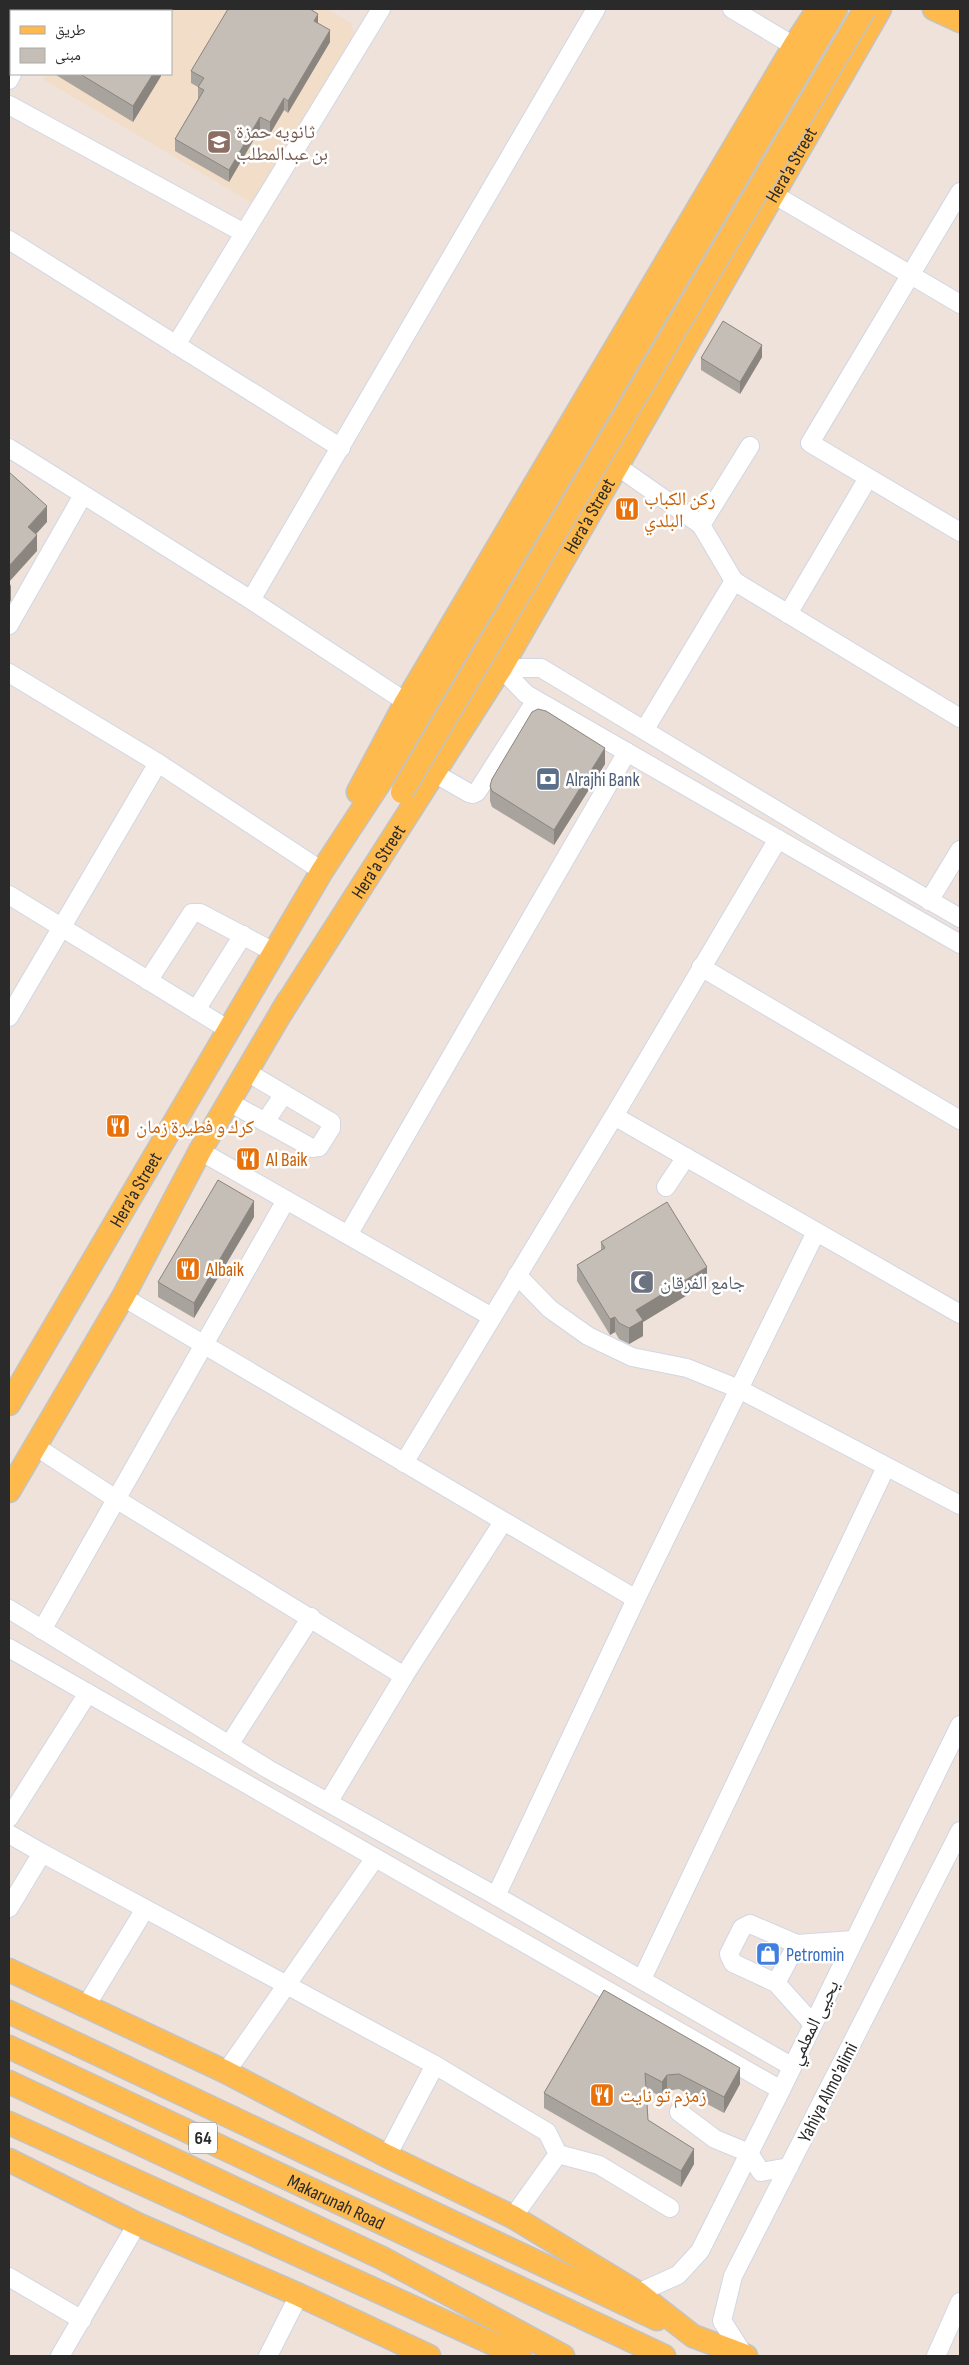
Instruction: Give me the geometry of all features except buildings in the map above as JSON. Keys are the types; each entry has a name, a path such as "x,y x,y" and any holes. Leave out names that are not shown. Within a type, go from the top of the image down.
{"main road":[{"name":"Hera'a Street","path":"9,1404 322,871 379,784 836,9"},
{"path":"813,18 836,9"},
{"name":"Hera'a Street","path":"281,1013 402,792 859,23 880,9"},
{"path":"859,23 898,9"},
{"path":"934,9 960,21"},
{"name":"Hera'a Street","path":"322,871 359,789 406,702 794,46 813,18"},
{"name":"Hera'a Street","path":"9,1491 123,1297 200,1151 281,1013 501,668 773,194 859,23"},
{"path":"9,1970 169,2044 387,2156 512,2217 638,2293 693,2336"},
{"path":"9,2012 154,2079 693,2336 739,2356"},
{"path":"154,2079 169,2044"},
{"name":"Makarunah Road","path":"9,2047 664,2356"},
{"name":"Makarunah Road","path":"9,2082 382,2258 563,2356"},
{"path":"9,2123 520,2356"},
{"path":"9,2160 137,2224 299,2295 429,2356"},
{"path":"185,2245 198,2210"}],"street":[{"path":"251,600 596,9"},
{"path":"732,9 794,46"},
{"path":"176,344 244,233 372,12"},
{"path":"9,105 244,233"},
{"path":"960,192 810,443 960,532"},
{"path":"773,194 960,304"},
{"path":"9,240 341,448"},
{"path":"701,525 750,446"},
{"path":"9,448 251,600 406,702"},
{"path":"617,466 701,525 734,581 960,718"},
{"path":"788,614 868,478"},
{"path":"9,625 83,495"},
{"path":"645,729 734,581"},
{"path":"501,668 526,694 960,944"},
{"path":"501,668 541,668 645,729 834,845 960,918"},
{"path":"9,673 158,763 322,871"},
{"path":"434,773 469,793 477,792 536,700"},
{"path":"348,1235 627,752"},
{"path":"9,1017 158,763"},
{"path":"404,1463 614,1116 778,839"},
{"path":"820,864 834,845"},
{"path":"929,901 960,850"},
{"path":"9,895 229,1030"},
{"path":"148,981 192,914 200,912 274,952"},
{"path":"196,1010 243,935"},
{"path":"701,967 960,1120"},
{"path":"229,1102 312,1148 319,1147 331,1128 331,1122 246,1072"},
{"path":"265,1122 284,1094"},
{"path":"614,1116 816,1232 959,1310"},
{"path":"200,1151 492,1317"},
{"path":"666,1188 686,1157"},
{"path":"42,1630 286,1200"},
{"path":"496,1896 636,1599 816,1232"},
{"path":"518,1275 550,1309 588,1336 632,1357 688,1368 739,1389 960,1505"},
{"path":"123,1297 636,1599"},
{"path":"35,1446 116,1499 311,1617 404,1676"},
{"path":"642,1979 886,1466"},
{"path":"329,1801 404,1676 503,1522"},
{"path":"9,1609 268,1769 329,1801 791,2066"},
{"path":"230,1745 311,1617"},
{"path":"9,1648 781,2090"},
{"path":"9,1818 88,1693"},
{"name":"يحيى المعلمي","path":"638,2293 678,2275 700,2251 960,1725"},
{"path":"259,1791 268,1769"},
{"name":"Yahiya Almo'alimi","path":"739,2356 722,2321 733,2276 960,1831"},
{"path":"9,1834 435,2065 547,2132 558,2154 599,2165 670,2208"},
{"path":"9,1908 42,1853"},
{"path":"226,2072 375,1858"},
{"path":"86,2006 146,1909"},
{"path":"813,2024 776,1983 733,1963 729,1954 742,1928 750,1924 797,1944 854,1940"},
{"path":"776,1983 797,1944"},
{"path":"387,2156 435,2065"},
{"path":"679,2112 715,2138 749,2153 761,2172 789,2167"},
{"path":"512,2217 558,2154"},
{"path":"60,2356 137,2224"},
{"path":"9,2277 82,2320"},
{"path":"268,2356 299,2295"},
{"path":"936,2356 960,2302"}],"shaded area":[{"name":"ثانويه حمزة بن عبدالمطلب","path":"327,9 351,23 354,34 254,204 43,79 46,75 172,75 172,10 84,10"}],"place":[{"name":"ثانويه حمزة بن عبدالمطلب","path":"219,142"},
{"name":"ركن الكباب البلدي","path":"627,509"},
{"name":"Alrajhi Bank","path":"548,779"},
{"name":"كرك و فطيرة زمان","path":"118,1126"},
{"name":"Al Baik","path":"248,1159"},
{"name":"Albaik","path":"188,1269"},
{"name":"جامع الفرقان","path":"642,1282"},
{"name":"Petromin","path":"768,1954"},
{"name":"زمزم تو نايت","path":"602,2095"}]}
